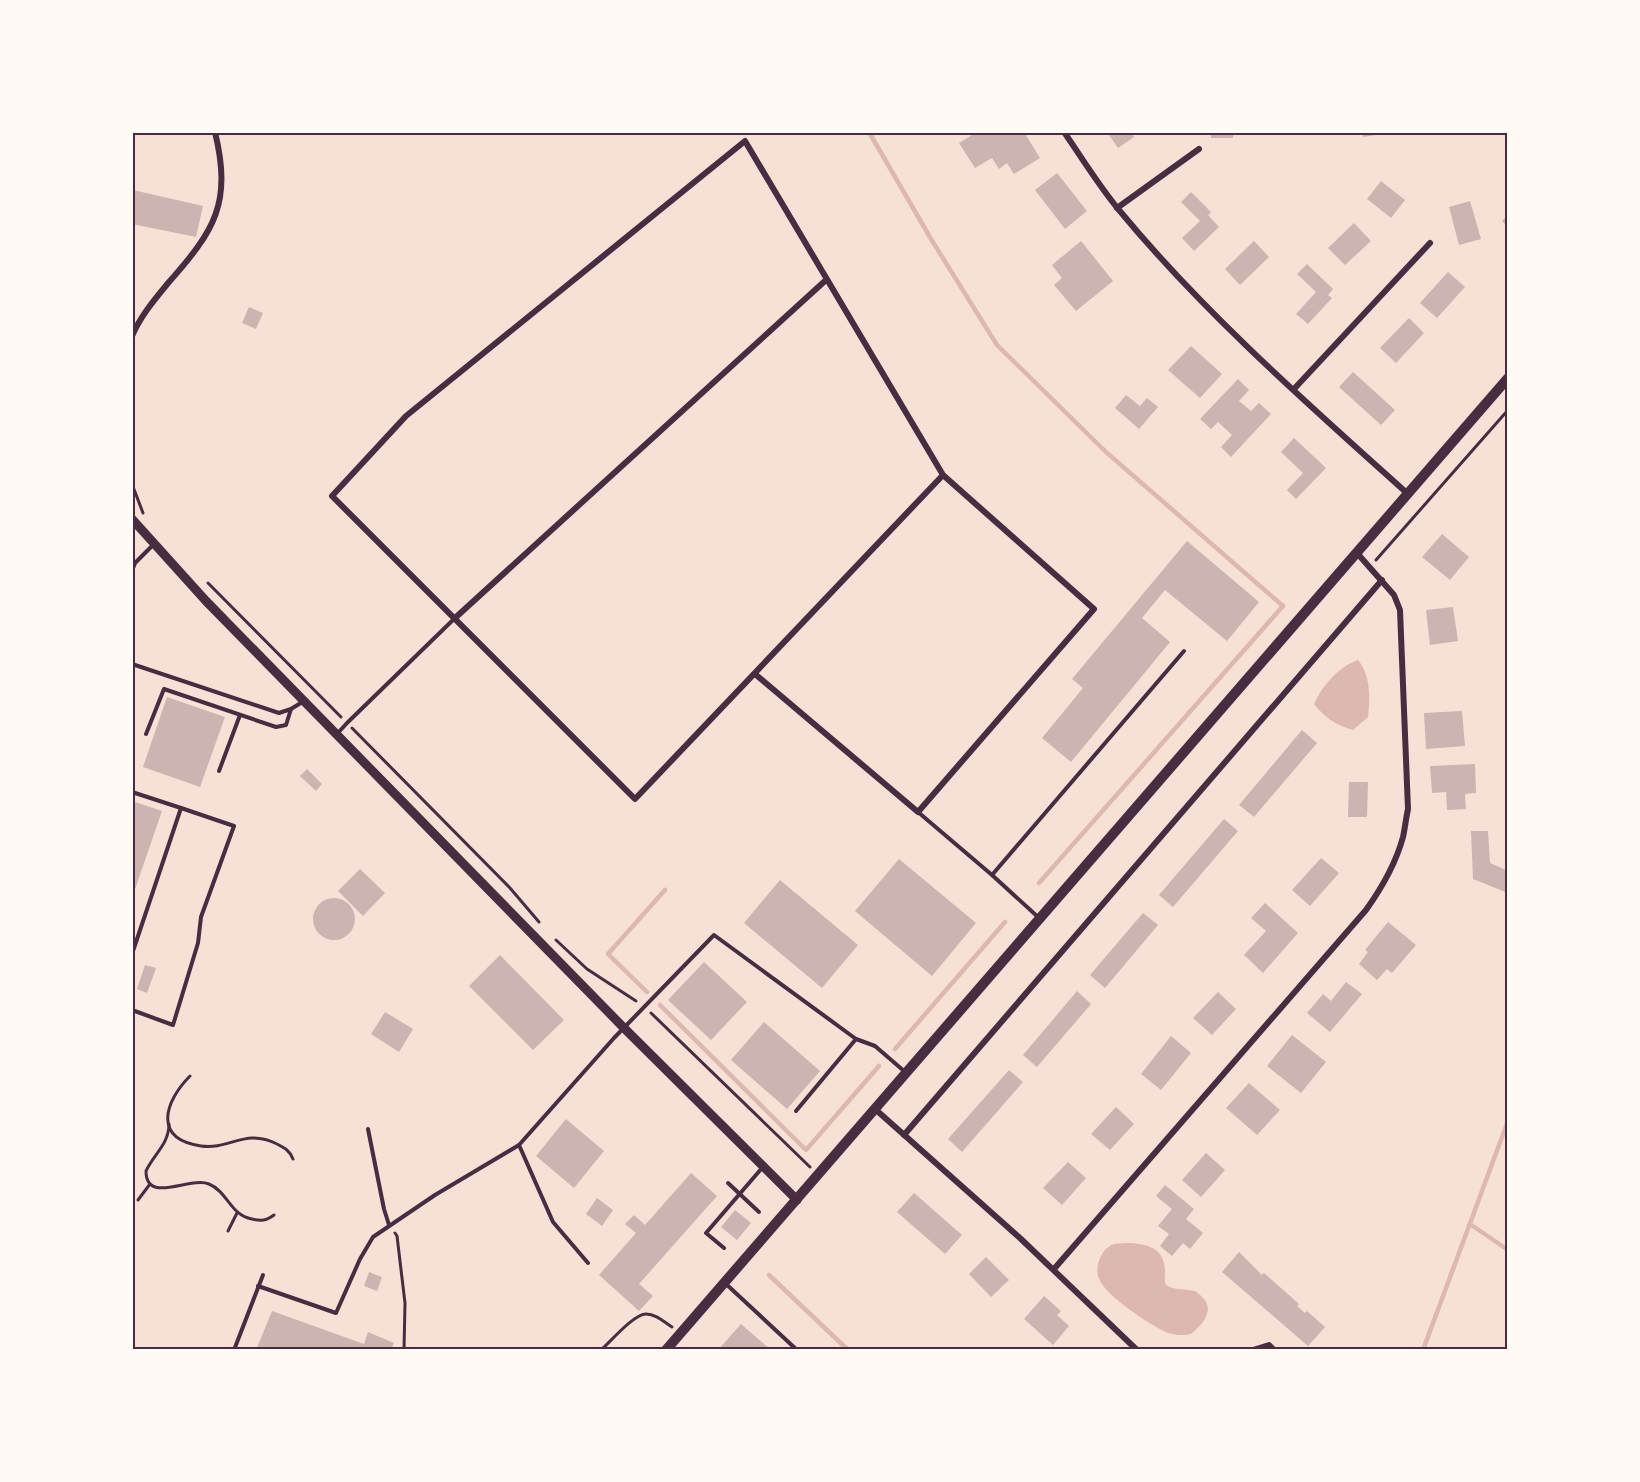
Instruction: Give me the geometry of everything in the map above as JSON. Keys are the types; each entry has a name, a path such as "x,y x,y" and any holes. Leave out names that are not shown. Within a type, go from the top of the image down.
{"main road":[{"path":"666,1350 1508,378"}],"street":[{"path":"132,336 151,303 199,247 213,224 219,206 223,180 221,156 215,132"},
{"path":"1064,132 1117,208 1196,294 1294,389 1408,494"},
{"path":"755,674 918,812 1094,609 943,475 746,141 406,416 332,496 635,799 943,475"},
{"path":"1117,208 1199,149"},
{"path":"1294,389 1430,243"},
{"path":"455,618 826,280"},
{"path":"132,519 153,545 304,701 624,1028 762,1167 798,1200"},
{"path":"1054,1269 1366,910 1377,894 1403,838 1408,809 1400,610 1394,595 1371,566 1357,553"},
{"path":"904,1135 1382,580"},
{"path":"875,1109 1054,1269 1137,1350"},
{"path":"1252,1350 1269,1345 1274,1350"}],"lane":[{"path":"132,571 135,563 153,545"},
{"path":"337,734 455,618"},
{"path":"992,875 1184,651"},
{"path":"132,663 279,713 304,701"},
{"path":"146,734 164,689 276,727 286,725 291,709"},
{"path":"219,771 240,715"},
{"path":"132,792 234,826 201,917 198,943 173,1025 132,1010"},
{"path":"132,954 181,808"},
{"path":"918,812 1039,918"},
{"path":"258,1286 336,1313 360,1259 373,1238 388,1225 519,1145 644,1006 714,935 856,1038 875,1046 906,1073"},
{"path":"796,1111 856,1038"},
{"path":"368,1129 388,1225"},
{"path":"519,1145 553,1222 588,1263"},
{"path":"724,1248 706,1233 762,1167"},
{"path":"728,1183 759,1212"},
{"path":"234,1350 263,1275"},
{"path":"725,1284 797,1350"}],"path":[{"path":"1371,566 1508,410"},
{"path":"132,484 144,514"},
{"path":"203,578 510,888 544,928"},
{"path":"553,936 587,969 644,1006 811,1168"},
{"path":"150,1184 146,1171 169,1132 170,1102 190,1076"},
{"path":"168,1124 174,1135 190,1143 211,1146 246,1138 258,1138 270,1140 287,1149 293,1159"},
{"path":"150,1184 163,1189 193,1182 209,1184 224,1196 237,1214 264,1221 274,1215"},
{"path":"138,1200 150,1184"},
{"path":"228,1231 237,1214"},
{"path":"388,1225 397,1236 405,1303 404,1350"},
{"path":"601,1350 638,1316 648,1314 659,1318 673,1328"}],"shaded area":[{"path":"1358,660 1367,680 1369,710 1368,717 1353,730 1331,720 1314,704 1332,678 1344,667"},
{"path":"1132,1243 1151,1247 1159,1253 1164,1263 1166,1285 1195,1291 1206,1302 1208,1312 1206,1317 1191,1334 1174,1334 1160,1329 1130,1310 1103,1286 1097,1269 1105,1249 1114,1244"}],"building":[{"path":"977,132 1024,132 1040,158 1014,174 1007,163 999,169 992,158 975,168 959,143"},
{"path":"1107,132 1131,132 1134,137 1118,148"},
{"path":"1211,132 1233,132 1233,138 1211,138"},
{"path":"1363,132 1389,132 1389,133 1363,137"},
{"path":"1057,173 1087,211 1065,229 1035,190"},
{"path":"1381,181 1405,200 1391,218 1367,199"},
{"path":"133,190 203,206 196,237 132,224"},
{"path":"1191,192 1211,212 1208,215 1219,227 1194,251 1182,238 1200,221 1181,202"},
{"path":"1470,201 1481,239 1459,245 1449,207"},
{"path":"1508,215 1508,227 1502,221"},
{"path":"1354,223 1371,241 1345,265 1328,248"},
{"path":"1081,241 1113,281 1076,311 1054,285 1062,278 1052,265"},
{"path":"1254,241 1269,257 1240,285 1225,269"},
{"path":"1307,264 1333,289 1328,295 1332,298 1308,324 1296,314 1316,292 1297,274"},
{"path":"1448,272 1465,287 1437,318 1420,303"},
{"path":"249,307 263,313 256,329 242,323"},
{"path":"1409,318 1424,333 1396,363 1380,348"},
{"path":"1191,346 1222,374 1200,398 1168,370"},
{"path":"1353,372 1395,410 1381,425 1339,387"},
{"path":"1238,379 1249,390 1239,401 1251,411 1259,403 1271,414 1231,457 1221,447 1232,435 1218,422 1211,429 1200,419"},
{"path":"1126,395 1140,406 1147,398 1158,407 1139,429 1115,408"},
{"path":"1294,438 1326,468 1296,499 1287,490 1303,473 1281,452"},
{"path":"1442,534 1469,557 1450,580 1422,557"},
{"path":"1187,541 1259,602 1227,641 1165,590 1142,618 1170,642 1071,762 1042,738 1083,688 1072,679"},
{"path":"1453,607 1458,641 1430,645 1426,610"},
{"path":"167,697 225,717 200,787 143,767"},
{"path":"1462,711 1465,746 1426,749 1424,713"},
{"path":"1302,730 1317,743 1254,817 1239,805"},
{"path":"1475,764 1476,793 1465,794 1466,809 1447,810 1446,792 1432,793 1430,766"},
{"path":"307,769 322,784 316,791 300,776"},
{"path":"1349,782 1368,782 1367,817 1348,817"},
{"path":"132,801 162,811 132,898"},
{"path":"1224,819 1238,831 1173,907 1159,895"},
{"path":"1471,831 1488,831 1490,863 1508,871 1508,893 1473,879"},
{"path":"1321,858 1339,873 1310,906 1292,890"},
{"path":"899,859 976,923 932,976 855,911"},
{"path":"360,869 385,893 363,916 338,891"},
{"path":"780,880 858,945 822,988 744,923"},
{"path":"334,898 349,904 355,919 349,934 334,940 319,934 313,919 319,904"},
{"path":"1265,903 1298,933 1263,973 1244,955 1266,931 1251,918"},
{"path":"1143,913 1158,925 1105,988 1090,975"},
{"path":"1388,922 1416,945 1392,973 1387,969 1377,980 1359,964 1368,952 1365,950"},
{"path":"500,955 564,1020 533,1050 469,986"},
{"path":"704,962 747,1002 711,1040 668,1000"},
{"path":"145,965 156,968 147,993 137,989"},
{"path":"1346,982 1362,994 1330,1032 1307,1013 1323,994 1331,1001"},
{"path":"1077,991 1091,1004 1037,1067 1023,1055"},
{"path":"1218,992 1236,1009 1212,1035 1193,1018"},
{"path":"385,1012 413,1029 399,1052 371,1034"},
{"path":"764,1022 820,1071 787,1109 731,1060"},
{"path":"1292,1035 1326,1062 1301,1093 1267,1066"},
{"path":"1171,1036 1191,1053 1161,1090 1141,1074"},
{"path":"1009,1070 1023,1082 962,1152 948,1139"},
{"path":"1249,1083 1280,1110 1257,1135 1226,1108"},
{"path":"1116,1107 1134,1124 1110,1150 1091,1134"},
{"path":"566,1119 604,1151 574,1188 536,1156"},
{"path":"1206,1153 1225,1170 1201,1197 1182,1180"},
{"path":"1068,1162 1086,1178 1062,1205 1043,1188"},
{"path":"691,1173 717,1196 639,1284 653,1296 639,1311 599,1275 636,1233 625,1224 634,1215 645,1225"},
{"path":"1165,1185 1194,1209 1186,1219 1203,1233 1190,1249 1183,1243 1172,1256 1160,1246 1169,1234 1158,1226 1172,1209 1156,1196"},
{"path":"914,1193 962,1235 945,1254 897,1212"},
{"path":"597,1198 613,1210 602,1226 586,1214"},
{"path":"735,1210 751,1223 737,1240 721,1227"},
{"path":"1239,1252 1262,1275 1264,1273 1299,1304 1297,1306 1305,1313 1307,1311 1325,1327 1308,1346 1222,1272"},
{"path":"986,1257 1009,1280 991,1297 969,1274"},
{"path":"369,1272 382,1277 377,1291 364,1286"},
{"path":"1044,1296 1061,1311 1057,1315 1069,1326 1053,1345 1024,1319"},
{"path":"272,1311 364,1344 368,1332 394,1343 391,1350 256,1350"},
{"path":"741,1324 771,1350 718,1350"}],"waterway":[{"path":"869,132 931,239 997,345 1106,452 1283,606 1039,883"},
{"path":"647,992 608,954 665,890"},
{"path":"895,1049 1005,922"},
{"path":"660,1005 806,1150 879,1066"},
{"path":"1423,1350 1508,1121"},
{"path":"1470,1224 1508,1250"},
{"path":"769,1275 848,1350"}]}
